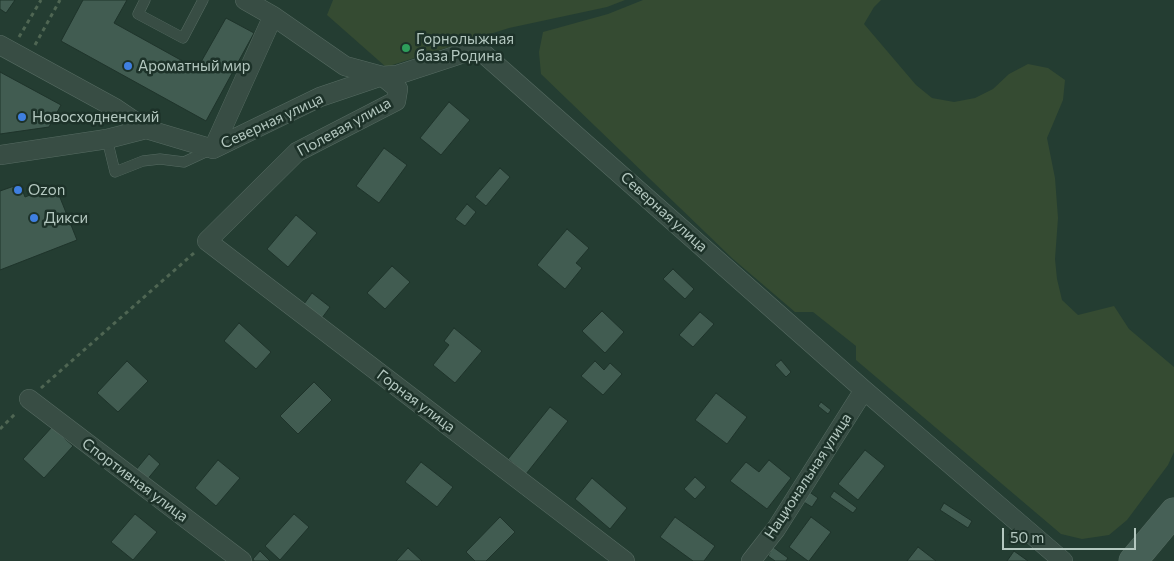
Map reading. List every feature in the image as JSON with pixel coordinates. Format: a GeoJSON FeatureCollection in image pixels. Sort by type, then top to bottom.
{"type":"FeatureCollection","features":[{"type":"Feature","properties":{"kind":"main road"},"geometry":{"type":"LineString","coordinates":[[1133,561],[1174,512]]}},
{"type":"Feature","properties":{"kind":"street"},"geometry":{"type":"LineString","coordinates":[[245,0],[273,16],[344,66],[382,76]]}},
{"type":"Feature","properties":{"kind":"street"},"geometry":{"type":"LineString","coordinates":[[13,51],[115,108],[146,129],[213,149],[273,16]]}},
{"type":"Feature","properties":{"kind":"street","name":"Северная улица"},"geometry":{"type":"LineString","coordinates":[[213,149],[320,97],[382,76],[398,75],[468,52],[476,51],[484,54],[864,390],[1061,561]]}},
{"type":"Feature","properties":{"kind":"street","name":"Полевая улица"},"geometry":{"type":"LineString","coordinates":[[207,241],[297,152],[396,101],[398,89],[382,76]]}},
{"type":"Feature","properties":{"kind":"street"},"geometry":{"type":"LineString","coordinates":[[0,154],[107,139],[146,129]]}},
{"type":"Feature","properties":{"kind":"street","name":"Горная улица"},"geometry":{"type":"LineString","coordinates":[[207,241],[625,561]]}},
{"type":"Feature","properties":{"kind":"street","name":"Национальная улица"},"geometry":{"type":"LineString","coordinates":[[751,561],[781,521],[864,390]]}},
{"type":"Feature","properties":{"kind":"street","name":"Спортивная улица"},"geometry":{"type":"LineString","coordinates":[[29,399],[242,561]]}},
{"type":"Feature","properties":{"kind":"lane"},"geometry":{"type":"LineString","coordinates":[[145,0],[138,14],[183,38],[203,0]]}},
{"type":"Feature","properties":{"kind":"lane"},"geometry":{"type":"LineString","coordinates":[[107,139],[114,172],[143,161],[160,159],[184,162],[213,149]]}},
{"type":"Feature","properties":{"kind":"path"},"geometry":{"type":"LineString","coordinates":[[13,51],[41,0]]}},
{"type":"Feature","properties":{"kind":"path"},"geometry":{"type":"LineString","coordinates":[[13,51],[60,0]]}},
{"type":"Feature","properties":{"kind":"path"},"geometry":{"type":"LineString","coordinates":[[0,429],[29,399],[207,241]]}},
{"type":"Feature","properties":{"kind":"green space","name":"Горнолыжная база Родина"},"geometry":{"type":"Polygon","coordinates":[[[333,0],[625,0],[607,7],[509,28],[386,67],[327,15],[333,0]]]}},
{"type":"Feature","properties":{"kind":"green space"},"geometry":{"type":"Polygon","coordinates":[[[643,0],[881,0],[874,7],[864,24],[916,85],[932,98],[954,102],[975,98],[993,89],[1009,74],[1028,64],[1048,68],[1065,80],[1063,100],[1047,138],[1055,178],[1058,218],[1055,259],[1062,300],[1078,315],[1114,306],[1129,329],[1174,367],[1174,452],[1168,465],[1127,520],[1109,535],[1082,539],[1061,534],[856,360],[856,346],[813,312],[795,312],[733,259],[541,74],[539,52],[543,32],[608,14],[643,0]]]}},
{"type":"Feature","properties":{"kind":"building"},"geometry":{"type":"Polygon","coordinates":[[[0,0],[15,0],[6,13],[0,9],[0,0]]]}},
{"type":"Feature","properties":{"kind":"building"},"geometry":{"type":"Polygon","coordinates":[[[83,0],[127,0],[114,23],[197,69],[226,18],[254,33],[206,121],[61,41],[83,0]]]}},
{"type":"Feature","properties":{"kind":"building"},"geometry":{"type":"Polygon","coordinates":[[[0,72],[61,105],[49,127],[0,134],[0,72]]]}},
{"type":"Feature","properties":{"kind":"building"},"geometry":{"type":"Polygon","coordinates":[[[449,102],[470,120],[441,155],[420,138],[449,102]]]}},
{"type":"Feature","properties":{"kind":"building"},"geometry":{"type":"Polygon","coordinates":[[[384,148],[407,165],[379,203],[356,186],[384,148]]]}},
{"type":"Feature","properties":{"kind":"building"},"geometry":{"type":"Polygon","coordinates":[[[500,168],[510,177],[486,206],[475,197],[500,168]]]}},
{"type":"Feature","properties":{"kind":"building","name":"Дикси"},"geometry":{"type":"Polygon","coordinates":[[[20,184],[25,197],[55,185],[77,240],[0,270],[0,191],[20,184]]]}},
{"type":"Feature","properties":{"kind":"building"},"geometry":{"type":"Polygon","coordinates":[[[467,204],[476,212],[465,226],[455,219],[467,204]]]}},
{"type":"Feature","properties":{"kind":"building"},"geometry":{"type":"Polygon","coordinates":[[[296,215],[317,233],[288,267],[267,249],[296,215]]]}},
{"type":"Feature","properties":{"kind":"building"},"geometry":{"type":"Polygon","coordinates":[[[567,229],[589,248],[576,263],[582,268],[565,289],[537,265],[567,229]]]}},
{"type":"Feature","properties":{"kind":"building"},"geometry":{"type":"Polygon","coordinates":[[[392,266],[410,282],[385,309],[367,293],[392,266]]]}},
{"type":"Feature","properties":{"kind":"building"},"geometry":{"type":"Polygon","coordinates":[[[673,269],[694,289],[685,299],[663,279],[673,269]]]}},
{"type":"Feature","properties":{"kind":"building"},"geometry":{"type":"Polygon","coordinates":[[[312,293],[330,307],[322,318],[304,304],[312,293]]]}},
{"type":"Feature","properties":{"kind":"building"},"geometry":{"type":"Polygon","coordinates":[[[602,311],[624,332],[605,353],[582,331],[602,311]]]}},
{"type":"Feature","properties":{"kind":"building"},"geometry":{"type":"Polygon","coordinates":[[[700,312],[714,324],[693,347],[679,335],[700,312]]]}},
{"type":"Feature","properties":{"kind":"building"},"geometry":{"type":"Polygon","coordinates":[[[239,323],[271,352],[256,369],[224,341],[239,323]]]}},
{"type":"Feature","properties":{"kind":"building"},"geometry":{"type":"Polygon","coordinates":[[[454,328],[482,351],[455,383],[433,365],[449,345],[444,341],[454,328]]]}},
{"type":"Feature","properties":{"kind":"building"},"geometry":{"type":"Polygon","coordinates":[[[781,360],[791,372],[786,377],[775,365],[781,360]]]}},
{"type":"Feature","properties":{"kind":"building"},"geometry":{"type":"Polygon","coordinates":[[[127,361],[148,381],[118,412],[97,393],[127,361]]]}},
{"type":"Feature","properties":{"kind":"building"},"geometry":{"type":"Polygon","coordinates":[[[595,361],[604,370],[610,363],[622,374],[603,395],[581,376],[595,361]]]}},
{"type":"Feature","properties":{"kind":"building"},"geometry":{"type":"Polygon","coordinates":[[[314,382],[332,400],[298,434],[280,416],[314,382]]]}},
{"type":"Feature","properties":{"kind":"building"},"geometry":{"type":"Polygon","coordinates":[[[716,393],[747,417],[727,444],[695,420],[716,393]]]}},
{"type":"Feature","properties":{"kind":"building"},"geometry":{"type":"Polygon","coordinates":[[[821,402],[831,410],[828,414],[818,406],[821,402]]]}},
{"type":"Feature","properties":{"kind":"building"},"geometry":{"type":"Polygon","coordinates":[[[550,407],[568,421],[526,474],[508,459],[550,407]]]}},
{"type":"Feature","properties":{"kind":"building"},"geometry":{"type":"Polygon","coordinates":[[[52,427],[73,446],[44,478],[23,459],[52,427]]]}},
{"type":"Feature","properties":{"kind":"building"},"geometry":{"type":"Polygon","coordinates":[[[865,450],[885,466],[858,500],[838,484],[865,450]]]}},
{"type":"Feature","properties":{"kind":"building"},"geometry":{"type":"Polygon","coordinates":[[[149,454],[160,464],[146,481],[135,471],[149,454]]]}},
{"type":"Feature","properties":{"kind":"building"},"geometry":{"type":"Polygon","coordinates":[[[218,460],[240,478],[216,506],[195,488],[218,460]]]}},
{"type":"Feature","properties":{"kind":"building"},"geometry":{"type":"Polygon","coordinates":[[[769,460],[791,478],[767,509],[730,481],[746,462],[759,472],[769,460]]]}},
{"type":"Feature","properties":{"kind":"building"},"geometry":{"type":"Polygon","coordinates":[[[421,462],[453,487],[437,507],[405,482],[421,462]]]}},
{"type":"Feature","properties":{"kind":"building"},"geometry":{"type":"Polygon","coordinates":[[[695,477],[706,487],[695,499],[684,489],[695,477]]]}},
{"type":"Feature","properties":{"kind":"building"},"geometry":{"type":"Polygon","coordinates":[[[592,478],[627,508],[610,529],[575,499],[592,478]]]}},
{"type":"Feature","properties":{"kind":"building"},"geometry":{"type":"Polygon","coordinates":[[[808,491],[818,498],[812,507],[802,501],[808,491]]]}},
{"type":"Feature","properties":{"kind":"building"},"geometry":{"type":"Polygon","coordinates":[[[834,491],[857,508],[853,513],[830,497],[834,491]]]}},
{"type":"Feature","properties":{"kind":"building"},"geometry":{"type":"Polygon","coordinates":[[[944,503],[972,521],[968,528],[940,510],[944,503]]]}},
{"type":"Feature","properties":{"kind":"building"},"geometry":{"type":"Polygon","coordinates":[[[135,514],[157,532],[133,560],[111,542],[135,514]]]}},
{"type":"Feature","properties":{"kind":"building"},"geometry":{"type":"Polygon","coordinates":[[[294,514],[309,527],[280,560],[265,546],[294,514]]]}},
{"type":"Feature","properties":{"kind":"building"},"geometry":{"type":"Polygon","coordinates":[[[500,517],[515,532],[486,561],[475,561],[466,552],[500,517]]]}},
{"type":"Feature","properties":{"kind":"building"},"geometry":{"type":"Polygon","coordinates":[[[675,517],[715,546],[704,561],[693,561],[660,537],[675,517]]]}},
{"type":"Feature","properties":{"kind":"building"},"geometry":{"type":"Polygon","coordinates":[[[811,517],[831,532],[808,561],[789,547],[811,517]]]}},
{"type":"Feature","properties":{"kind":"building"},"geometry":{"type":"Polygon","coordinates":[[[773,547],[788,558],[786,561],[775,561],[768,556],[773,547]]]}},
{"type":"Feature","properties":{"kind":"building"},"geometry":{"type":"Polygon","coordinates":[[[918,547],[936,561],[907,561],[918,547]]]}},
{"type":"Feature","properties":{"kind":"building"},"geometry":{"type":"Polygon","coordinates":[[[408,548],[422,561],[396,561],[408,548]]]}},
{"type":"Feature","properties":{"kind":"building"},"geometry":{"type":"Polygon","coordinates":[[[260,551],[270,561],[254,561],[253,559],[260,551]]]}},
{"type":"Feature","properties":{"kind":"building"},"geometry":{"type":"Polygon","coordinates":[[[1014,551],[1028,561],[1007,561],[1014,551]]]}},
{"type":"Feature","properties":{"kind":"place","name":"Горнолыжная база Родина"},"geometry":{"type":"Point","coordinates":[406,48]}},
{"type":"Feature","properties":{"kind":"place","name":"Ароматный мир"},"geometry":{"type":"Point","coordinates":[128,66]}},
{"type":"Feature","properties":{"kind":"place","name":"Новосходненский"},"geometry":{"type":"Point","coordinates":[22,117]}},
{"type":"Feature","properties":{"kind":"place","name":"Ozon"},"geometry":{"type":"Point","coordinates":[18,190]}},
{"type":"Feature","properties":{"kind":"place","name":"Дикси"},"geometry":{"type":"Point","coordinates":[34,218]}}]}
